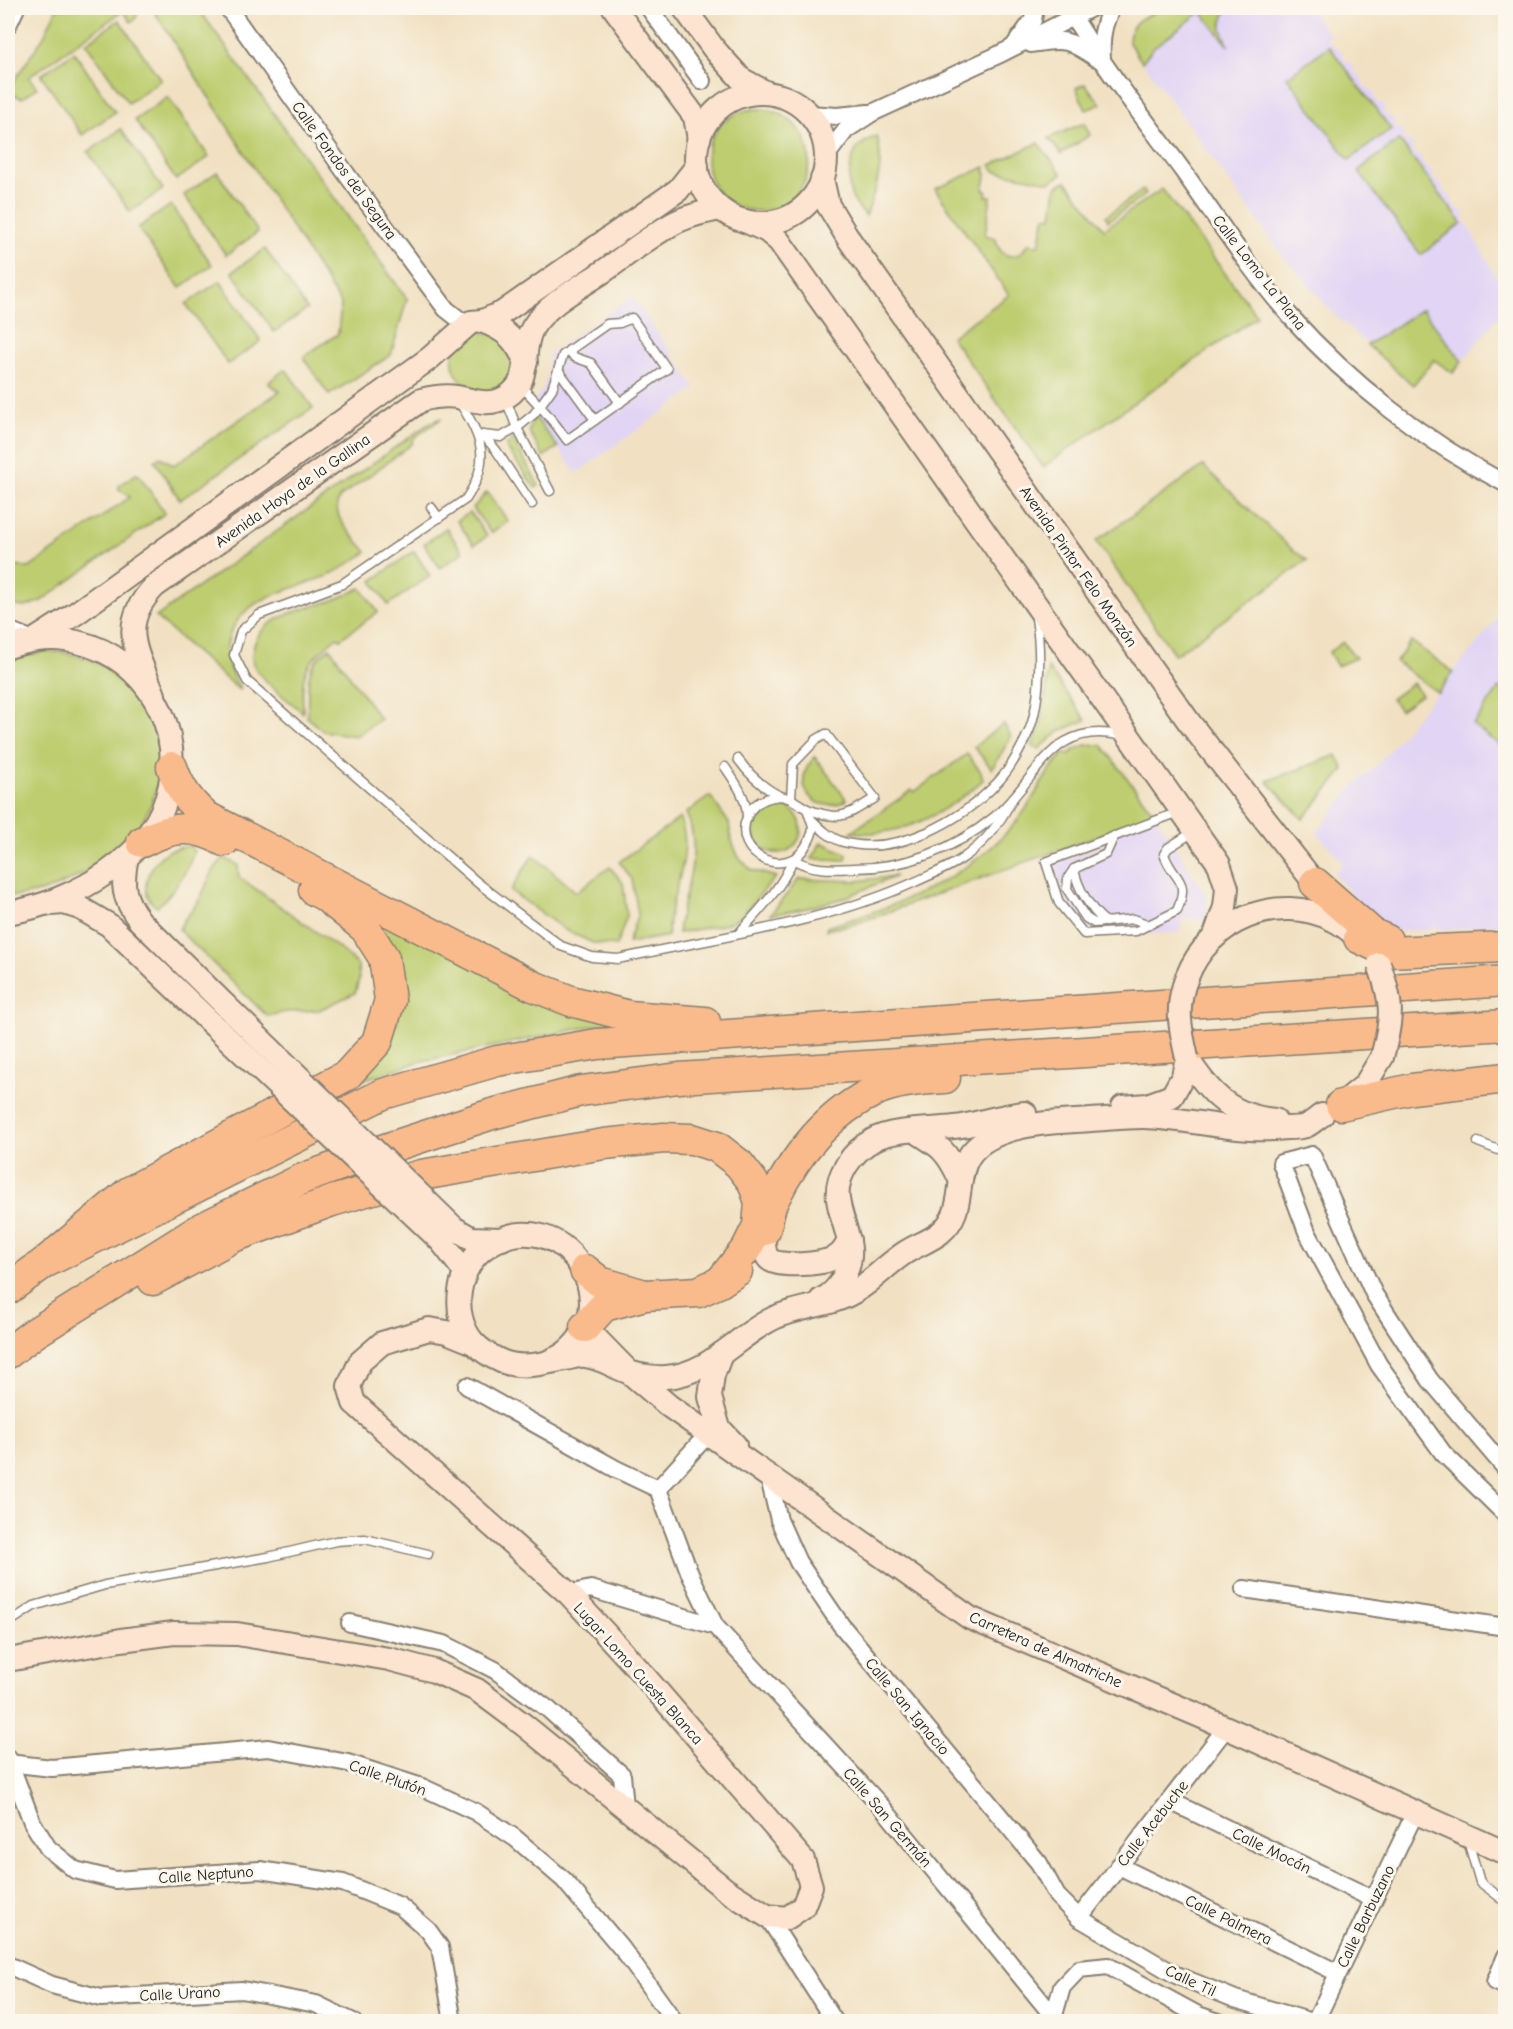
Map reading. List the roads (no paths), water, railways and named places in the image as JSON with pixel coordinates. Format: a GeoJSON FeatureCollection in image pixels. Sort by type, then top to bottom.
{"type":"FeatureCollection","features":[{"type":"Feature","properties":{"kind":"highway"},"geometry":{"type":"LineString","coordinates":[[172,766],[176,780],[191,804],[205,816],[533,986],[571,1001],[629,1016],[719,1023],[829,1018],[951,1018]]}},
{"type":"Feature","properties":{"kind":"highway"},"geometry":{"type":"LineString","coordinates":[[8,1289],[44,1263],[129,1192],[346,1075],[377,1042],[390,1000],[384,958],[365,928],[325,896],[204,832],[185,828],[166,830],[135,850]]}},
{"type":"Feature","properties":{"kind":"highway"},"geometry":{"type":"LineString","coordinates":[[1315,883],[1373,934],[1414,952]]}},
{"type":"Feature","properties":{"kind":"highway"},"geometry":{"type":"LineString","coordinates":[[1359,938],[1389,952],[1506,947]]}},
{"type":"Feature","properties":{"kind":"highway"},"geometry":{"type":"LineString","coordinates":[[44,1263],[383,1094],[496,1061],[597,1044],[1506,981]]}},
{"type":"Feature","properties":{"kind":"highway"},"geometry":{"type":"LineString","coordinates":[[8,1353],[52,1322],[202,1228],[302,1179],[492,1114],[581,1091],[679,1078],[1506,1024]]}},
{"type":"Feature","properties":{"kind":"highway"},"geometry":{"type":"LineString","coordinates":[[585,1327],[604,1306],[645,1295],[698,1292],[740,1269],[753,1256],[764,1237],[773,1200],[805,1147],[834,1116],[878,1090],[925,1079],[1134,1063],[1225,1041]]}},
{"type":"Feature","properties":{"kind":"highway"},"geometry":{"type":"LineString","coordinates":[[1331,1110],[1412,1089],[1506,1078]]}},
{"type":"Feature","properties":{"kind":"highway"},"geometry":{"type":"LineString","coordinates":[[8,1375],[47,1345],[144,1284],[233,1237],[333,1201],[421,1175],[604,1144],[664,1138],[692,1139],[717,1147],[739,1164],[753,1182],[760,1202],[759,1226],[747,1248],[720,1282]]}},
{"type":"Feature","properties":{"kind":"highway"},"geometry":{"type":"LineString","coordinates":[[585,1270],[600,1282],[645,1295]]}},
{"type":"Feature","properties":{"kind":"street"},"geometry":{"type":"LineString","coordinates":[[8,25],[16,8]]}},
{"type":"Feature","properties":{"kind":"street","name":"Calle Fondos del Segura"},"geometry":{"type":"LineString","coordinates":[[228,8],[446,309],[460,320],[477,322]]}},
{"type":"Feature","properties":{"kind":"street"},"geometry":{"type":"LineString","coordinates":[[614,8],[695,117],[699,139]]}},
{"type":"Feature","properties":{"kind":"street"},"geometry":{"type":"LineString","coordinates":[[650,8],[702,81]]}},
{"type":"Feature","properties":{"kind":"street"},"geometry":{"type":"LineString","coordinates":[[684,8],[714,49],[741,79],[767,93],[790,99],[809,114],[821,133],[826,156],[822,179],[813,196],[800,210],[783,219],[764,223],[745,221]]}},
{"type":"Feature","properties":{"kind":"street"},"geometry":{"type":"LineString","coordinates":[[1013,48],[1033,20],[1035,8]]}},
{"type":"Feature","properties":{"kind":"street"},"geometry":{"type":"LineString","coordinates":[[826,156],[846,130],[872,113],[1013,48],[1071,12],[1090,8]]}},
{"type":"Feature","properties":{"kind":"street"},"geometry":{"type":"LineString","coordinates":[[1102,62],[1101,38],[1107,15],[1112,8]]}},
{"type":"Feature","properties":{"kind":"street","name":"Calle Lomo La Plana"},"geometry":{"type":"LineString","coordinates":[[1071,12],[1102,62],[1291,317],[1340,367],[1405,421],[1506,484]]}},
{"type":"Feature","properties":{"kind":"street"},"geometry":{"type":"LineString","coordinates":[[1013,48],[1055,40],[1072,42],[1102,62]]}},
{"type":"Feature","properties":{"kind":"street"},"geometry":{"type":"LineString","coordinates":[[767,93],[745,95],[725,104],[709,119],[699,139],[696,156],[702,188],[720,209],[767,231],[779,241],[1220,864],[1227,888],[1225,907],[1215,935]]}},
{"type":"Feature","properties":{"kind":"street"},"geometry":{"type":"LineString","coordinates":[[809,114],[837,116],[872,113]]}},
{"type":"Feature","properties":{"kind":"street","name":"Avenida Hoya de la Gallina"},"geometry":{"type":"LineString","coordinates":[[34,639],[75,614],[403,378],[477,322],[502,313],[678,189],[697,166]]}},
{"type":"Feature","properties":{"kind":"street","name":"Avenida Pintor Felo Monzón"},"geometry":{"type":"LineString","coordinates":[[822,179],[828,205],[848,238],[1189,722],[1359,938]]}},
{"type":"Feature","properties":{"kind":"street"},"geometry":{"type":"LineString","coordinates":[[512,391],[526,362],[531,330],[547,311],[660,231],[688,217],[720,209]]}},
{"type":"Feature","properties":{"kind":"street"},"geometry":{"type":"LineString","coordinates":[[477,322],[506,332],[518,346],[526,362]]}},
{"type":"Feature","properties":{"kind":"street","name":"Avenida Hoya de la Gallina"},"geometry":{"type":"LineString","coordinates":[[135,850],[161,812],[170,787],[172,766],[172,748],[167,726],[133,642],[133,629],[139,607],[155,586],[421,400],[434,396],[457,397],[484,403],[512,391]]}},
{"type":"Feature","properties":{"kind":"street"},"geometry":{"type":"LineString","coordinates":[[8,630],[34,639],[67,640],[86,644],[104,652],[129,668],[154,695]]}},
{"type":"Feature","properties":{"kind":"street"},"geometry":{"type":"LineString","coordinates":[[8,647],[34,639]]}},
{"type":"Feature","properties":{"kind":"street"},"geometry":{"type":"LineString","coordinates":[[8,913],[46,904],[78,891],[135,850]]}},
{"type":"Feature","properties":{"kind":"street"},"geometry":{"type":"LineString","coordinates":[[135,850],[123,877],[125,897],[130,909],[217,1012]]}},
{"type":"Feature","properties":{"kind":"street"},"geometry":{"type":"LineString","coordinates":[[46,904],[64,903],[80,908],[110,925],[217,1012],[448,1235],[463,1278],[459,1301],[461,1315],[466,1331],[474,1343]]}},
{"type":"Feature","properties":{"kind":"street"},"geometry":{"type":"LineString","coordinates":[[429,1329],[447,1332],[474,1343],[504,1362],[534,1365],[584,1356],[606,1362],[628,1372],[665,1377],[703,1367],[747,1332],[776,1317],[809,1306],[838,1300],[864,1287],[904,1253],[942,1231],[954,1214],[965,1161],[980,1143],[1006,1131],[1042,1123],[1144,1117],[1264,1131],[1306,1126],[1331,1110],[1365,1084],[1382,1057],[1391,1026],[1389,994],[1379,964],[1359,938],[1334,920],[1324,916],[1304,910],[1272,909],[1242,918],[1215,935],[1193,961],[1181,992],[1179,1026],[1188,1067],[1205,1086],[1229,1106],[1259,1119],[1291,1121],[1331,1110]]}},
{"type":"Feature","properties":{"kind":"street"},"geometry":{"type":"LineString","coordinates":[[809,1306],[838,1287],[847,1272],[851,1257],[849,1240],[838,1197],[842,1173],[856,1152],[874,1138],[894,1132],[966,1125],[1016,1114],[1147,1105],[1172,1096],[1188,1067]]}},
{"type":"Feature","properties":{"kind":"street"},"geometry":{"type":"LineString","coordinates":[[915,1131],[950,1156],[960,1179]]}},
{"type":"Feature","properties":{"kind":"street"},"geometry":{"type":"LineString","coordinates":[[1506,1469],[1430,1380],[1374,1294],[1312,1155],[1281,1163],[1307,1232],[1379,1365],[1443,1453],[1506,1515]]}},
{"type":"Feature","properties":{"kind":"street"},"geometry":{"type":"LineString","coordinates":[[429,1329],[445,1311],[473,1259],[487,1246],[517,1234],[551,1239],[562,1244],[585,1270],[591,1293],[591,1305],[585,1327],[577,1340],[565,1353],[548,1362]]}},
{"type":"Feature","properties":{"kind":"street"},"geometry":{"type":"LineString","coordinates":[[448,1235],[502,1239]]}},
{"type":"Feature","properties":{"kind":"street"},"geometry":{"type":"LineString","coordinates":[[764,1237],[769,1259],[780,1265],[833,1259],[844,1250],[849,1240]]}},
{"type":"Feature","properties":{"kind":"street"},"geometry":{"type":"LineString","coordinates":[[585,1327],[628,1372]]}},
{"type":"Feature","properties":{"kind":"street","name":"Lugar Lomo Cuesta Blanca"},"geometry":{"type":"LineString","coordinates":[[429,1329],[382,1343],[360,1362],[349,1386],[354,1403],[569,1594],[639,1670],[803,1860],[811,1886],[803,1907],[787,1918],[767,1916]]}},
{"type":"Feature","properties":{"kind":"street"},"geometry":{"type":"LineString","coordinates":[[721,1354],[713,1376],[710,1397],[719,1428],[760,1468]]}},
{"type":"Feature","properties":{"kind":"street","name":"Carretera de Almatriche"},"geometry":{"type":"LineString","coordinates":[[628,1372],[669,1406],[970,1618],[1506,1852]]}},
{"type":"Feature","properties":{"kind":"street"},"geometry":{"type":"LineString","coordinates":[[467,1386],[616,1469],[658,1489],[708,1434]]}},
{"type":"Feature","properties":{"kind":"street","name":"Calle San Ignacio"},"geometry":{"type":"LineString","coordinates":[[760,1468],[779,1520],[798,1562],[841,1625],[1039,1863],[1057,1896],[1079,1918]]}},
{"type":"Feature","properties":{"kind":"street","name":"Calle San Germán"},"geometry":{"type":"LineString","coordinates":[[658,1489],[686,1564],[715,1626],[883,1808],[1056,2018]]}},
{"type":"Feature","properties":{"kind":"street"},"geometry":{"type":"LineString","coordinates":[[569,1594],[591,1589],[715,1626]]}},
{"type":"Feature","properties":{"kind":"street"},"geometry":{"type":"LineString","coordinates":[[1244,1589],[1506,1627]]}},
{"type":"Feature","properties":{"kind":"street"},"geometry":{"type":"LineString","coordinates":[[350,1623],[444,1644],[495,1670],[548,1709],[622,1775],[625,1807]]}},
{"type":"Feature","properties":{"kind":"street"},"geometry":{"type":"LineString","coordinates":[[8,1660],[174,1633],[237,1634],[389,1659],[434,1671],[477,1690],[524,1725],[726,1890],[767,1916],[835,2022]]}},
{"type":"Feature","properties":{"kind":"street"},"geometry":{"type":"LineString","coordinates":[[8,1678],[26,1667],[65,1651]]}},
{"type":"Feature","properties":{"kind":"street","name":"Calle Acebuche"},"geometry":{"type":"LineString","coordinates":[[1079,1918],[1226,1728]]}},
{"type":"Feature","properties":{"kind":"street","name":"Calle Plutón"},"geometry":{"type":"LineString","coordinates":[[8,1763],[52,1768],[268,1749],[348,1763],[422,1787],[476,1812],[515,1838],[564,1880],[623,1950],[675,2022]]}},
{"type":"Feature","properties":{"kind":"street"},"geometry":{"type":"LineString","coordinates":[[8,1758],[8,1763]]}},
{"type":"Feature","properties":{"kind":"street","name":"Calle Neptuno"},"geometry":{"type":"LineString","coordinates":[[8,1763],[37,1831],[48,1848],[75,1870],[116,1881],[260,1870],[343,1883],[400,1906],[428,1930],[440,1947],[451,2018]]}},
{"type":"Feature","properties":{"kind":"street","name":"Calle Mocán"},"geometry":{"type":"LineString","coordinates":[[1170,1801],[1374,1899]]}},
{"type":"Feature","properties":{"kind":"street","name":"Calle Barbuzano"},"geometry":{"type":"LineString","coordinates":[[1313,2022],[1416,1811]]}},
{"type":"Feature","properties":{"kind":"street","name":"Calle Palmera"},"geometry":{"type":"LineString","coordinates":[[1119,1866],[1338,1973]]}},
{"type":"Feature","properties":{"kind":"street","name":"Calle Til"},"geometry":{"type":"LineString","coordinates":[[1079,1918],[1176,1975],[1234,1999],[1313,2022]]}},
{"type":"Feature","properties":{"kind":"street"},"geometry":{"type":"LineString","coordinates":[[1506,1956],[1496,1982],[1506,1986]]}},
{"type":"Feature","properties":{"kind":"street","name":"Calle Urano"},"geometry":{"type":"LineString","coordinates":[[8,1965],[52,1985],[101,1998],[242,1990],[316,2004],[353,2022]]}},
{"type":"Feature","properties":{"kind":"street"},"geometry":{"type":"LineString","coordinates":[[1056,2018],[1062,1987],[1079,1969],[1108,1966],[1198,2015],[1219,2022]]}},
{"type":"Feature","properties":{"kind":"lane"},"geometry":{"type":"LineString","coordinates":[[483,435],[501,436],[534,414],[540,405],[552,389],[563,355],[607,324],[620,323],[632,318],[667,369],[567,440],[540,405],[512,391]]}},
{"type":"Feature","properties":{"kind":"lane"},"geometry":{"type":"LineString","coordinates":[[569,351],[574,357],[591,363],[620,403]]}},
{"type":"Feature","properties":{"kind":"lane"},"geometry":{"type":"LineString","coordinates":[[559,371],[595,420]]}},
{"type":"Feature","properties":{"kind":"lane"},"geometry":{"type":"LineString","coordinates":[[512,391],[516,428],[550,491]]}},
{"type":"Feature","properties":{"kind":"lane"},"geometry":{"type":"LineString","coordinates":[[457,397],[473,423],[496,450],[532,504]]}},
{"type":"Feature","properties":{"kind":"lane"},"geometry":{"type":"LineString","coordinates":[[473,423],[482,455],[482,466],[477,482],[466,499],[342,584],[259,615],[241,631],[234,655],[247,681],[478,884],[561,946],[591,957],[618,959],[815,916],[859,903],[891,892],[960,860],[998,826],[1013,798]]}},
{"type":"Feature","properties":{"kind":"lane"},"geometry":{"type":"LineString","coordinates":[[431,507],[439,518]]}},
{"type":"Feature","properties":{"kind":"lane"},"geometry":{"type":"LineString","coordinates":[[810,818],[822,830],[842,842],[871,845],[900,841],[918,835],[964,812],[999,781],[1030,728],[1036,701],[1038,630],[1034,602]]}},
{"type":"Feature","properties":{"kind":"lane"},"geometry":{"type":"LineString","coordinates":[[793,860],[815,868],[869,868],[928,856],[994,817],[1013,798],[1047,755],[1072,738],[1105,731],[1129,737]]}},
{"type":"Feature","properties":{"kind":"lane"},"geometry":{"type":"LineString","coordinates":[[738,759],[748,774],[762,786],[807,809],[827,816],[847,815],[875,798],[826,734],[816,740],[793,764],[791,799]]}},
{"type":"Feature","properties":{"kind":"lane"},"geometry":{"type":"LineString","coordinates":[[725,767],[740,791],[747,808],[747,817]]}},
{"type":"Feature","properties":{"kind":"lane"},"geometry":{"type":"LineString","coordinates":[[781,796],[760,801],[752,808],[744,828],[751,849],[758,857],[768,862],[780,863],[793,860],[801,855],[809,841],[813,826],[807,809]]}},
{"type":"Feature","properties":{"kind":"lane"},"geometry":{"type":"LineString","coordinates":[[1182,810],[1046,862],[1059,903],[1084,934],[1136,931],[1177,911],[1183,897],[1182,884],[1164,854],[1167,848],[1196,831]]}},
{"type":"Feature","properties":{"kind":"lane"},"geometry":{"type":"LineString","coordinates":[[1114,836],[1106,854],[1074,868],[1078,883],[1097,913],[1106,922],[1134,919],[1149,925]]}},
{"type":"Feature","properties":{"kind":"lane"},"geometry":{"type":"LineString","coordinates":[[740,933],[779,888],[793,860]]}},
{"type":"Feature","properties":{"kind":"lane"},"geometry":{"type":"LineString","coordinates":[[1478,1142],[1506,1153]]}},
{"type":"Feature","properties":{"kind":"lane"},"geometry":{"type":"LineString","coordinates":[[8,1623],[34,1606],[105,1585],[268,1557],[336,1541],[365,1539],[428,1554]]}},
{"type":"Feature","properties":{"kind":"lane"},"geometry":{"type":"LineString","coordinates":[[1467,1835],[1480,1882],[1506,1902]]}}]}
